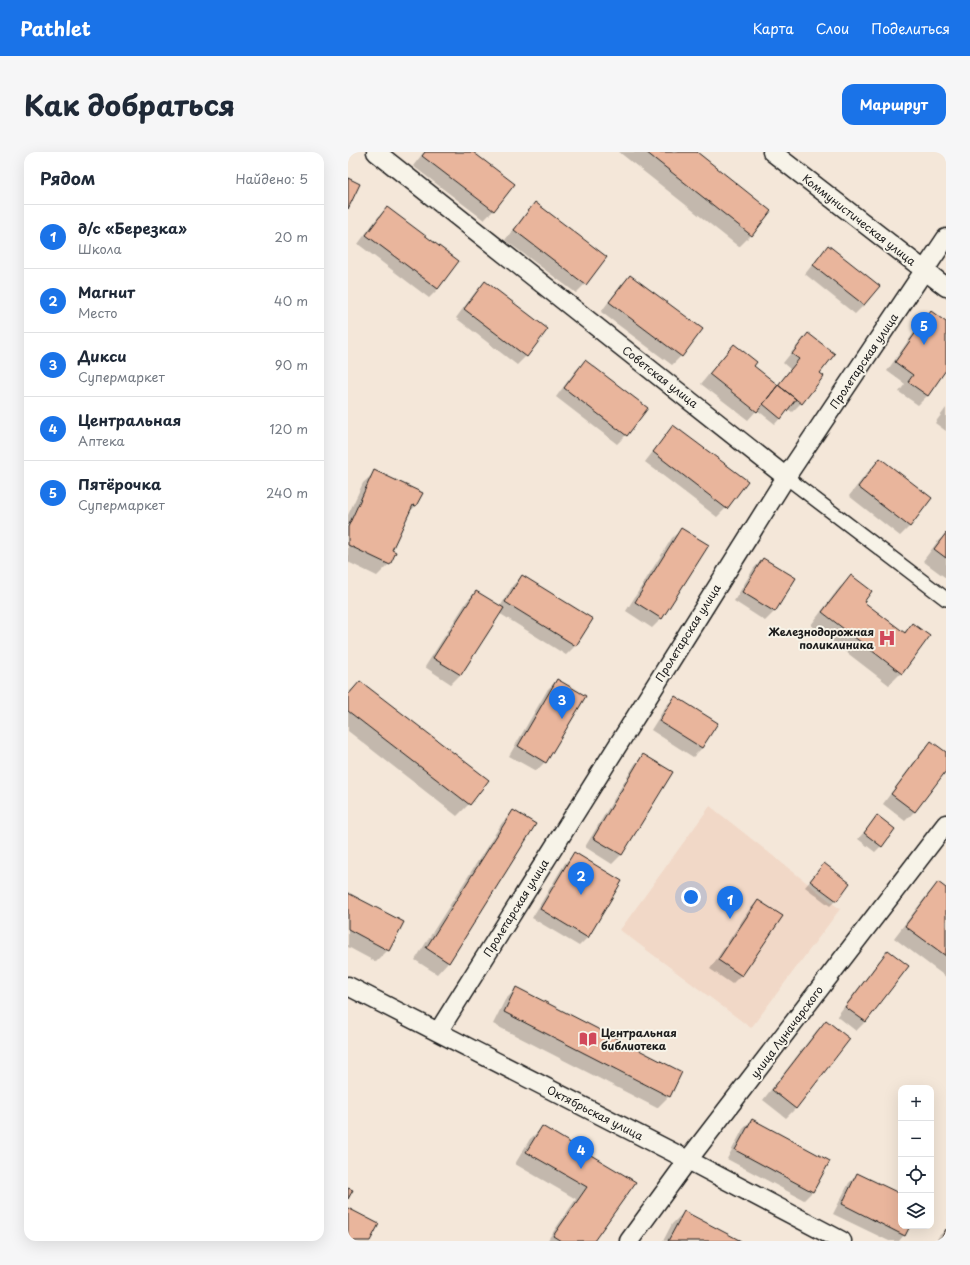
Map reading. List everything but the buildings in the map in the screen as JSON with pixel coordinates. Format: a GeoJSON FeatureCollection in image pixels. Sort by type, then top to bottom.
{"type":"FeatureCollection","features":[{"type":"Feature","properties":{"kind":"street","name":"Советская улица"},"geometry":{"type":"LineString","coordinates":[[376,152],[786,477],[946,599]]}},
{"type":"Feature","properties":{"kind":"street","name":"Коммунистическая улица"},"geometry":{"type":"LineString","coordinates":[[772,152],[946,287]]}},
{"type":"Feature","properties":{"kind":"street","name":"Пролетарская улица"},"geometry":{"type":"LineString","coordinates":[[438,1032],[786,477],[946,238]]}},
{"type":"Feature","properties":{"kind":"street","name":"улица Луначарского"},"geometry":{"type":"LineString","coordinates":[[629,1241],[688,1160],[946,824]]}},
{"type":"Feature","properties":{"kind":"street","name":"Октябрьская улица"},"geometry":{"type":"LineString","coordinates":[[348,986],[688,1160],[842,1241]]}},
{"type":"Feature","properties":{"kind":"shaded area"},"geometry":{"type":"Polygon","coordinates":[[[710,806],[840,909],[751,1028],[620,930],[710,806]]]}},
{"type":"Feature","properties":{"kind":"place","name":"Пятёрочка"},"geometry":{"type":"Point","coordinates":[924,345]}},
{"type":"Feature","properties":{"kind":"place","name":"Железнодорожная поликлиника"},"geometry":{"type":"Point","coordinates":[887,638]}},
{"type":"Feature","properties":{"kind":"place","name":"Дикси"},"geometry":{"type":"Point","coordinates":[562,719]}},
{"type":"Feature","properties":{"kind":"place","name":"Магнит"},"geometry":{"type":"Point","coordinates":[581,895]}},
{"type":"Feature","properties":{"kind":"place","name":"д/с «Березка»"},"geometry":{"type":"Point","coordinates":[730,919]}},
{"type":"Feature","properties":{"kind":"place","name":"Центральная библиотека"},"geometry":{"type":"Point","coordinates":[588,1039]}},
{"type":"Feature","properties":{"kind":"place","name":"Центральная"},"geometry":{"type":"Point","coordinates":[581,1169]}}]}
